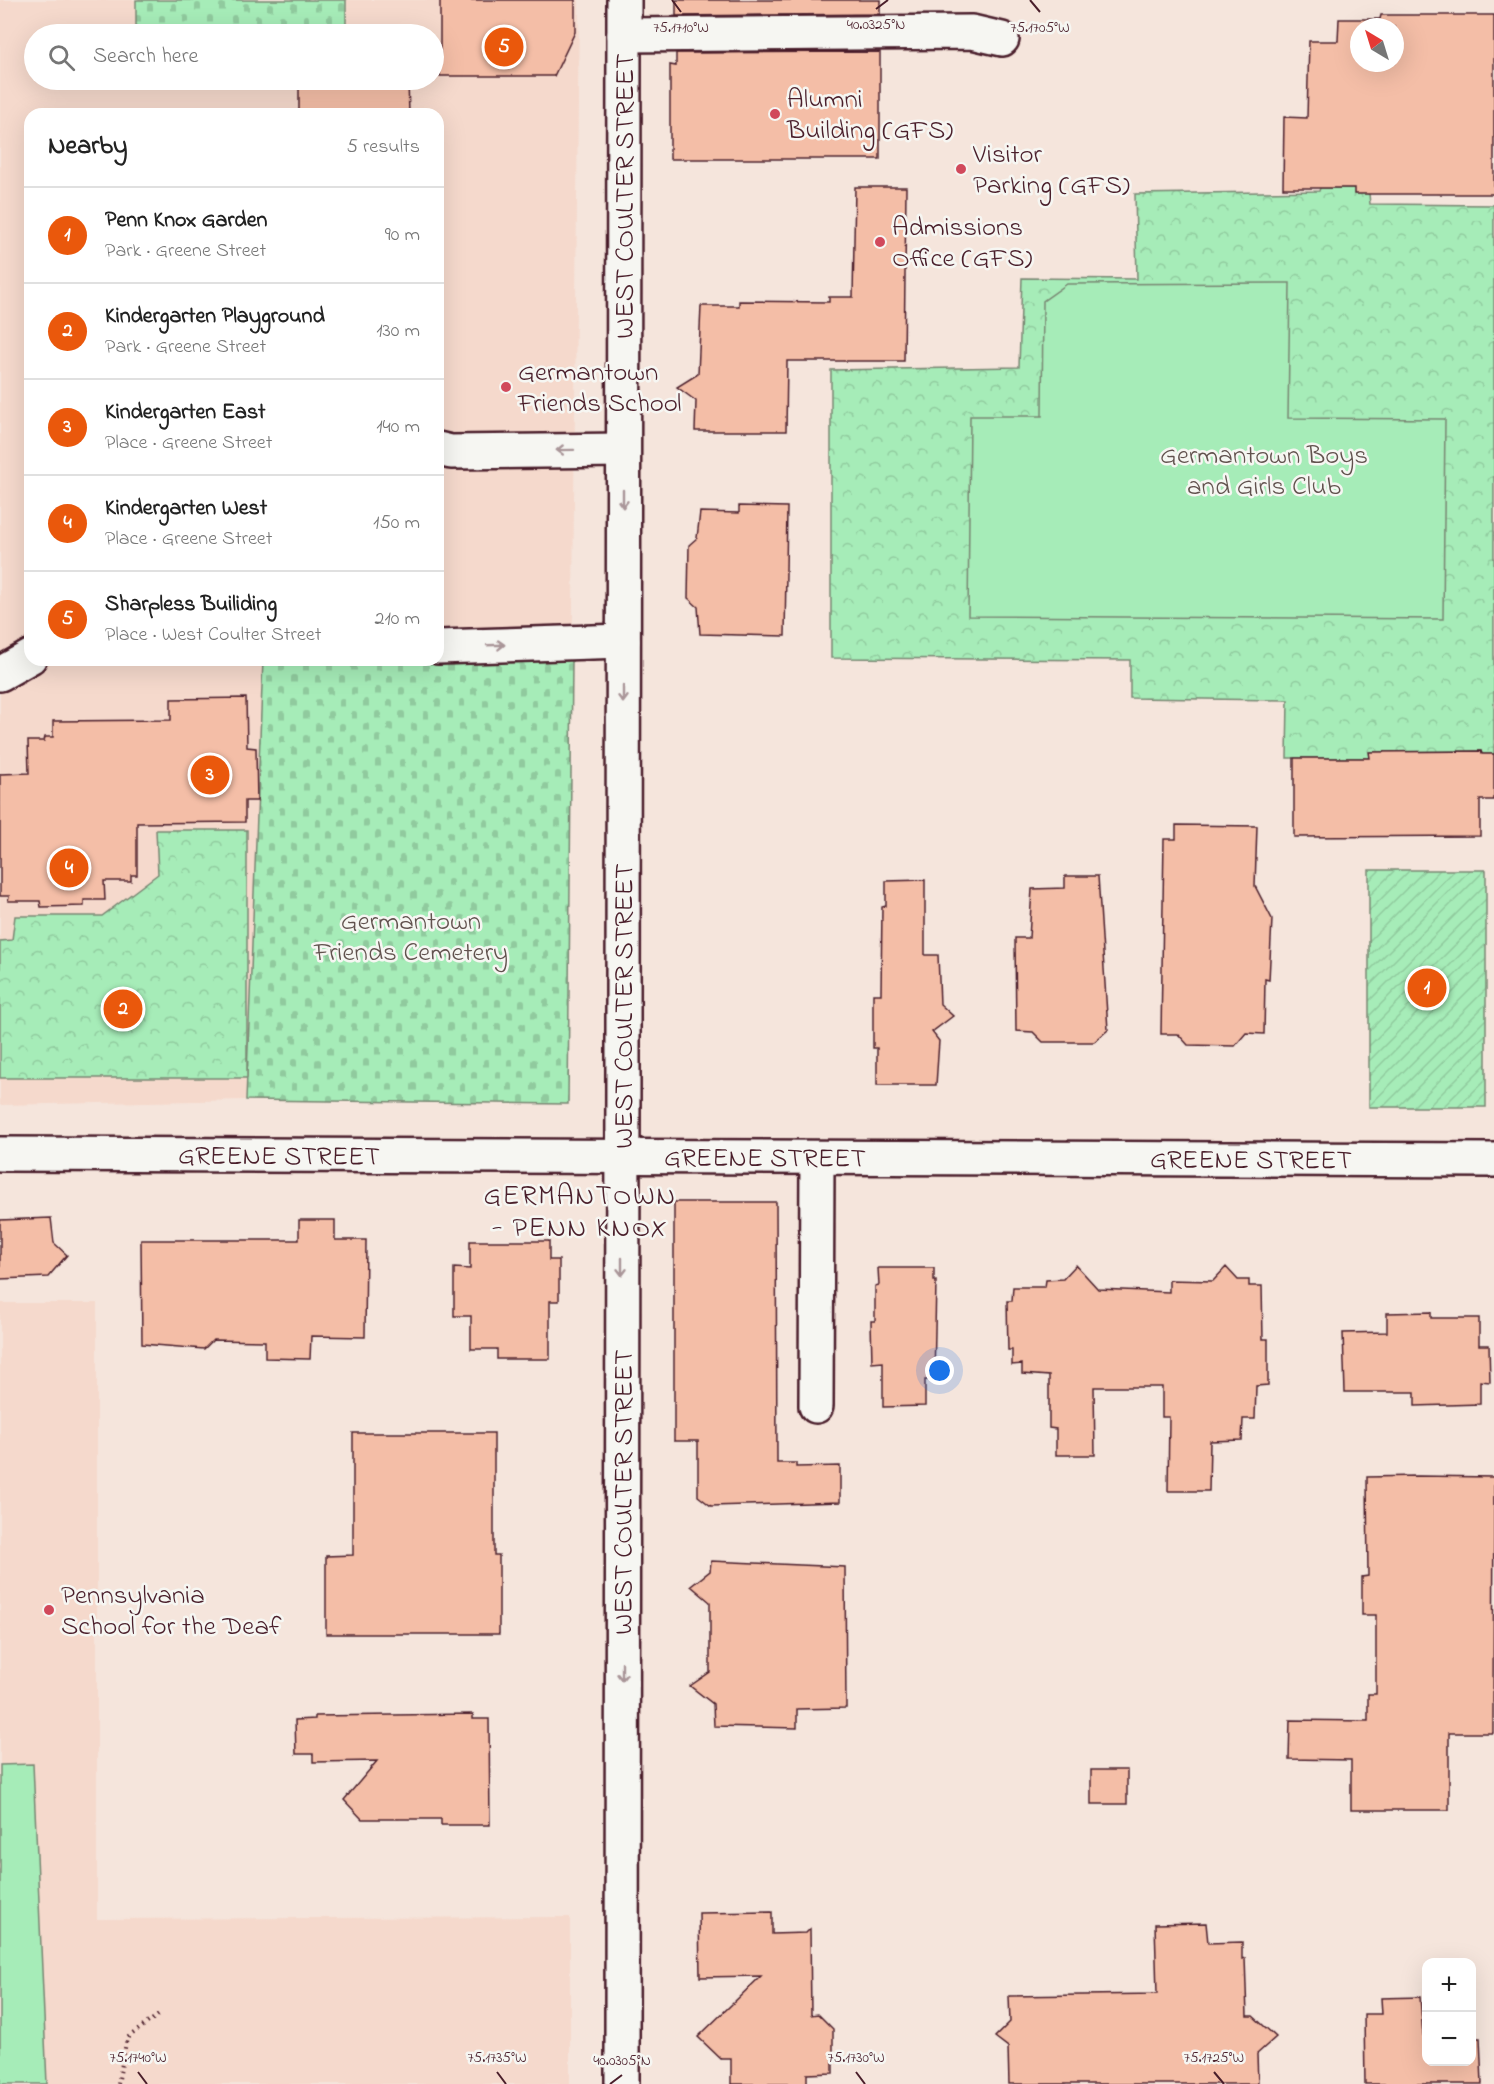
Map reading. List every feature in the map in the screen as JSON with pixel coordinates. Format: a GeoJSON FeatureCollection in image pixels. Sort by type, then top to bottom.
{"type":"FeatureCollection","features":[{"type":"Feature","properties":{"kind":"street","name":"WEST COULTER STREET"},"geometry":{"type":"LineString","coordinates":[[622,2084],[624,0]]}},
{"type":"Feature","properties":{"kind":"street"},"geometry":{"type":"LineString","coordinates":[[624,35],[972,32],[1002,39]]}},
{"type":"Feature","properties":{"kind":"street"},"geometry":{"type":"LineString","coordinates":[[444,450],[623,450]]}},
{"type":"Feature","properties":{"kind":"street"},"geometry":{"type":"LineString","coordinates":[[444,647],[623,641]]}},
{"type":"Feature","properties":{"kind":"street"},"geometry":{"type":"LineString","coordinates":[[0,674],[24,660]]}},
{"type":"Feature","properties":{"kind":"street","name":"GREENE STREET"},"geometry":{"type":"LineString","coordinates":[[0,1154],[1494,1160]]}},
{"type":"Feature","properties":{"kind":"street"},"geometry":{"type":"LineString","coordinates":[[816,1406],[817,1159]]}},
{"type":"Feature","properties":{"kind":"path"},"geometry":{"type":"LineString","coordinates":[[118,2084],[126,2038],[161,2013]]}},
{"type":"Feature","properties":{"kind":"shaded area","name":"Germantown Friends School"},"geometry":{"type":"Polygon","coordinates":[[[0,0],[579,0],[568,1104],[246,1100],[0,1105],[0,0]]]}},
{"type":"Feature","properties":{"kind":"shaded area","name":"Pennsylvania School for the Deaf"},"geometry":{"type":"Polygon","coordinates":[[[0,1303],[97,1303],[97,1919],[570,1917],[570,2084],[0,2084],[0,1303]]]}},
{"type":"Feature","properties":{"kind":"green space"},"geometry":{"type":"Polygon","coordinates":[[[136,0],[346,0],[346,24],[136,24],[136,0]]]}},
{"type":"Feature","properties":{"kind":"green space","name":"Germantown Boys and Girls Club"},"geometry":{"type":"Polygon","coordinates":[[[1320,188],[1354,188],[1369,194],[1370,204],[1494,205],[1494,754],[1482,754],[1481,751],[1370,752],[1370,758],[1287,758],[1288,700],[1130,698],[1130,660],[831,658],[831,370],[1019,367],[1022,278],[1137,279],[1135,194],[1319,191],[1320,188]]]}},
{"type":"Feature","properties":{"kind":"green space"},"geometry":{"type":"Polygon","coordinates":[[[1290,283],[1288,418],[1445,419],[1443,619],[968,616],[970,416],[1042,416],[1043,301],[1067,284],[1290,283]]]}},
{"type":"Feature","properties":{"kind":"green space","name":"Germantown Friends Cemetery"},"geometry":{"type":"Polygon","coordinates":[[[444,660],[572,660],[568,1104],[246,1100],[263,666],[444,666],[444,660]]]}},
{"type":"Feature","properties":{"kind":"green space"},"geometry":{"type":"Polygon","coordinates":[[[156,830],[247,830],[247,1078],[0,1078],[0,941],[12,940],[15,916],[102,916],[158,874],[156,830]]]}},
{"type":"Feature","properties":{"kind":"green space"},"geometry":{"type":"Polygon","coordinates":[[[1369,870],[1486,870],[1486,1107],[1369,1107],[1369,870]]]}},
{"type":"Feature","properties":{"kind":"green space"},"geometry":{"type":"Polygon","coordinates":[[[33,1764],[47,2084],[0,2084],[0,1765],[33,1764]]]}},
{"type":"Feature","properties":{"kind":"building"},"geometry":{"type":"Polygon","coordinates":[[[440,0],[575,0],[575,32],[554,76],[444,76],[444,24],[440,24],[440,0]]]}},
{"type":"Feature","properties":{"kind":"building"},"geometry":{"type":"Polygon","coordinates":[[[676,0],[880,0],[880,14],[676,16],[676,0]]]}},
{"type":"Feature","properties":{"kind":"building"},"geometry":{"type":"Polygon","coordinates":[[[1381,15],[1494,15],[1494,194],[1354,194],[1354,188],[1283,188],[1284,117],[1307,118],[1309,41],[1338,41],[1339,19],[1350,19],[1350,72],[1404,72],[1404,18],[1380,18],[1381,15]]]}},
{"type":"Feature","properties":{"kind":"building","name":"Alumni Building (GFS)"},"geometry":{"type":"Polygon","coordinates":[[[880,52],[880,159],[670,159],[670,65],[676,66],[676,53],[880,52]]]}},
{"type":"Feature","properties":{"kind":"building"},"geometry":{"type":"Polygon","coordinates":[[[299,90],[408,90],[409,108],[299,108],[299,90]]]}},
{"type":"Feature","properties":{"kind":"building"},"geometry":{"type":"Polygon","coordinates":[[[855,187],[906,187],[904,361],[787,361],[786,431],[695,431],[696,401],[677,387],[698,374],[701,306],[739,306],[739,301],[829,302],[829,297],[853,297],[855,187]]]}},
{"type":"Feature","properties":{"kind":"building"},"geometry":{"type":"Polygon","coordinates":[[[739,506],[787,507],[785,636],[700,634],[698,607],[688,598],[689,545],[697,538],[700,512],[739,513],[739,506]]]}},
{"type":"Feature","properties":{"kind":"building"},"geometry":{"type":"Polygon","coordinates":[[[246,698],[247,747],[256,748],[257,801],[245,801],[245,822],[137,823],[137,875],[131,875],[131,881],[104,881],[105,900],[84,900],[84,906],[41,907],[40,901],[8,901],[9,896],[0,896],[0,774],[29,773],[28,741],[44,741],[45,737],[53,737],[53,721],[171,720],[171,699],[246,698]]]}},
{"type":"Feature","properties":{"kind":"building"},"geometry":{"type":"Polygon","coordinates":[[[1481,751],[1482,754],[1494,754],[1494,800],[1480,800],[1480,836],[1294,837],[1294,758],[1370,758],[1369,752],[1481,751]]]}},
{"type":"Feature","properties":{"kind":"building"},"geometry":{"type":"Polygon","coordinates":[[[1176,825],[1257,826],[1255,886],[1272,919],[1269,980],[1265,979],[1264,1034],[1246,1033],[1235,1046],[1188,1045],[1178,1034],[1161,1034],[1164,839],[1176,839],[1176,825]]]}},
{"type":"Feature","properties":{"kind":"building"},"geometry":{"type":"Polygon","coordinates":[[[1065,876],[1098,876],[1108,1030],[1094,1042],[1043,1042],[1033,1032],[1016,1031],[1015,938],[1029,938],[1032,889],[1065,888],[1065,876]]]}},
{"type":"Feature","properties":{"kind":"building"},"geometry":{"type":"Polygon","coordinates":[[[925,880],[925,955],[938,955],[940,1004],[953,1016],[932,1032],[939,1041],[936,1085],[877,1085],[877,1048],[873,1048],[873,994],[881,994],[882,907],[886,906],[886,881],[925,880]]]}},
{"type":"Feature","properties":{"kind":"building"},"geometry":{"type":"Polygon","coordinates":[[[674,1202],[776,1202],[777,1463],[796,1463],[796,1467],[840,1466],[840,1502],[711,1506],[698,1496],[698,1441],[674,1441],[674,1202]]]}},
{"type":"Feature","properties":{"kind":"building"},"geometry":{"type":"Polygon","coordinates":[[[51,1218],[54,1243],[67,1255],[48,1277],[0,1279],[0,1220],[51,1218]]]}},
{"type":"Feature","properties":{"kind":"building"},"geometry":{"type":"Polygon","coordinates":[[[299,1220],[335,1220],[335,1240],[366,1240],[365,1337],[311,1336],[310,1359],[265,1358],[265,1341],[213,1340],[204,1349],[142,1344],[141,1240],[299,1240],[299,1220]]]}},
{"type":"Feature","properties":{"kind":"building"},"geometry":{"type":"Polygon","coordinates":[[[470,1241],[549,1241],[549,1260],[559,1260],[559,1301],[550,1301],[550,1359],[497,1359],[497,1349],[471,1349],[471,1316],[454,1316],[454,1268],[470,1269],[470,1241]]]}},
{"type":"Feature","properties":{"kind":"building"},"geometry":{"type":"Polygon","coordinates":[[[1076,1265],[1098,1289],[1169,1292],[1169,1280],[1213,1281],[1226,1267],[1238,1280],[1249,1280],[1249,1286],[1262,1286],[1263,1339],[1268,1339],[1268,1385],[1256,1386],[1255,1419],[1243,1419],[1242,1440],[1210,1441],[1209,1491],[1168,1491],[1169,1417],[1162,1417],[1162,1387],[1094,1387],[1095,1455],[1056,1455],[1056,1429],[1049,1428],[1049,1376],[1022,1374],[1022,1364],[1012,1365],[1012,1350],[1008,1350],[1007,1301],[1012,1301],[1013,1287],[1045,1287],[1046,1280],[1063,1279],[1076,1265]]]}},
{"type":"Feature","properties":{"kind":"building"},"geometry":{"type":"Polygon","coordinates":[[[878,1268],[934,1268],[934,1281],[936,1281],[934,1380],[925,1380],[925,1406],[883,1407],[883,1362],[872,1363],[871,1321],[875,1321],[875,1286],[879,1285],[878,1268]]]}},
{"type":"Feature","properties":{"kind":"building"},"geometry":{"type":"Polygon","coordinates":[[[1431,1312],[1431,1318],[1479,1318],[1479,1345],[1489,1345],[1490,1382],[1480,1381],[1480,1404],[1415,1406],[1415,1392],[1345,1392],[1343,1333],[1387,1332],[1387,1313],[1431,1312]]]}},
{"type":"Feature","properties":{"kind":"building"},"geometry":{"type":"Polygon","coordinates":[[[353,1433],[494,1433],[494,1555],[499,1555],[499,1634],[326,1634],[326,1556],[353,1555],[353,1433]]]}},
{"type":"Feature","properties":{"kind":"building"},"geometry":{"type":"Polygon","coordinates":[[[1367,1477],[1494,1477],[1493,1733],[1449,1733],[1449,1810],[1351,1810],[1351,1760],[1289,1759],[1290,1720],[1368,1721],[1368,1694],[1376,1694],[1376,1615],[1362,1615],[1362,1577],[1368,1576],[1367,1477]]]}},
{"type":"Feature","properties":{"kind":"building"},"geometry":{"type":"Polygon","coordinates":[[[711,1561],[845,1567],[846,1708],[797,1709],[797,1728],[714,1726],[713,1704],[690,1686],[710,1672],[710,1602],[691,1586],[710,1571],[711,1561]]]}},
{"type":"Feature","properties":{"kind":"building"},"geometry":{"type":"Polygon","coordinates":[[[473,1714],[473,1719],[489,1719],[490,1825],[441,1825],[441,1819],[362,1819],[344,1800],[377,1761],[313,1762],[313,1754],[296,1754],[295,1720],[315,1719],[315,1716],[473,1714]]]}},
{"type":"Feature","properties":{"kind":"building"},"geometry":{"type":"Polygon","coordinates":[[[1091,1770],[1127,1770],[1127,1804],[1091,1804],[1091,1770]]]}},
{"type":"Feature","properties":{"kind":"building"},"geometry":{"type":"Polygon","coordinates":[[[772,1912],[772,1934],[806,1933],[810,1929],[811,2015],[818,2014],[833,2029],[833,2073],[807,2074],[807,2084],[731,2084],[731,2059],[721,2059],[698,2037],[761,1976],[700,1977],[699,1913],[772,1912]]]}},
{"type":"Feature","properties":{"kind":"building"},"geometry":{"type":"Polygon","coordinates":[[[1206,1923],[1208,1943],[1242,1942],[1242,1959],[1245,1958],[1247,2016],[1253,2016],[1276,2037],[1257,2054],[1258,2084],[1009,2084],[1008,2047],[995,2037],[1010,2022],[1009,1996],[1157,1994],[1155,1924],[1206,1923]]]}},
{"type":"Feature","properties":{"kind":"building"},"geometry":{"type":"Polygon","coordinates":[[[1420,1997],[1422,2066],[1476,2066],[1476,2038],[1480,2038],[1482,2084],[1365,2084],[1364,2014],[1382,2014],[1381,1998],[1420,1997]]]}},
{"type":"Feature","properties":{"kind":"place","name":"Sharpless Builiding"},"geometry":{"type":"Point","coordinates":[504,47]}},
{"type":"Feature","properties":{"kind":"place","name":"Alumni Building (GFS)"},"geometry":{"type":"Point","coordinates":[775,114]}},
{"type":"Feature","properties":{"kind":"place","name":"Visitor Parking (GFS)"},"geometry":{"type":"Point","coordinates":[961,169]}},
{"type":"Feature","properties":{"kind":"place","name":"Admissions Office (GFS)"},"geometry":{"type":"Point","coordinates":[880,242]}},
{"type":"Feature","properties":{"kind":"place","name":"Germantown Friends School"},"geometry":{"type":"Point","coordinates":[506,387]}},
{"type":"Feature","properties":{"kind":"place","name":"Kindergarten East"},"geometry":{"type":"Point","coordinates":[210,775]}},
{"type":"Feature","properties":{"kind":"place","name":"Kindergarten West"},"geometry":{"type":"Point","coordinates":[69,868]}},
{"type":"Feature","properties":{"kind":"place","name":"Penn Knox Garden"},"geometry":{"type":"Point","coordinates":[1427,988]}},
{"type":"Feature","properties":{"kind":"place","name":"Kindergarten Playground"},"geometry":{"type":"Point","coordinates":[123,1009]}},
{"type":"Feature","properties":{"kind":"place","name":"Pennsylvania School for the Deaf"},"geometry":{"type":"Point","coordinates":[49,1610]}},
{"type":"Feature","properties":{"kind":"district","name":"GERMANTOWN - PENN KNOX"},"geometry":{"type":"Point","coordinates":[580,1210]}}]}
